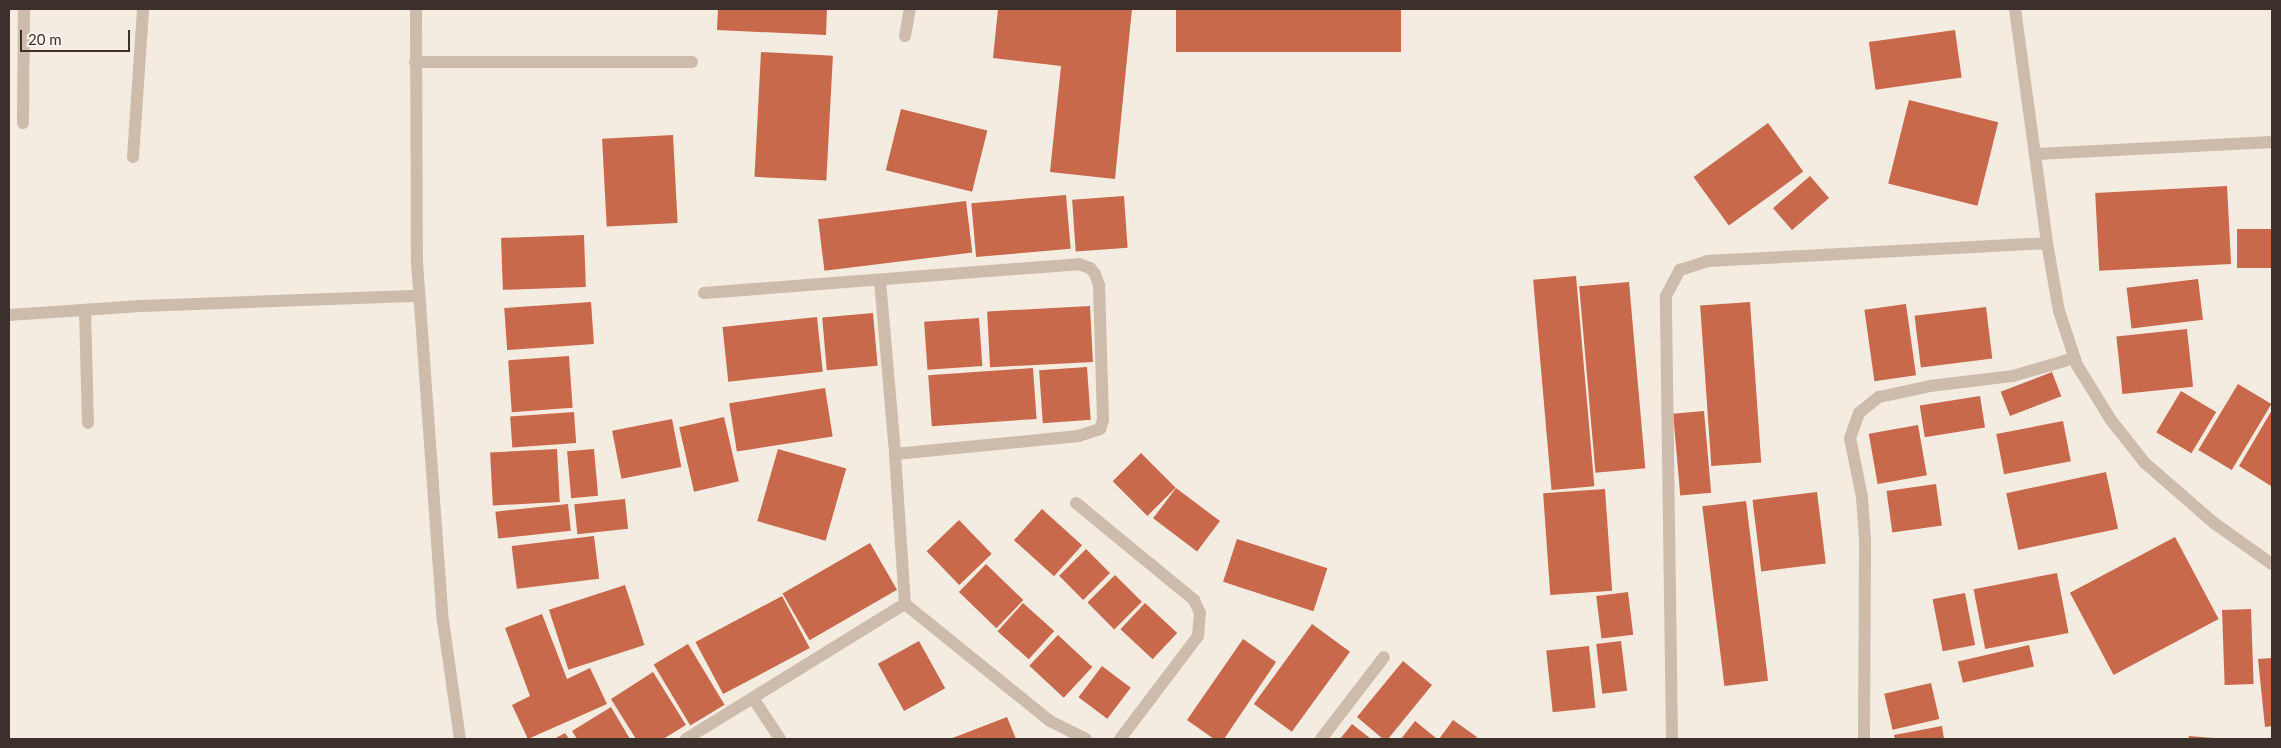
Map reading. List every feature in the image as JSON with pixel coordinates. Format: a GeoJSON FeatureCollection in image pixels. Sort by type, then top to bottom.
{"type":"FeatureCollection","features":[{"type":"Feature","properties":{"kind":"street"},"geometry":{"type":"LineString","coordinates":[[23,123],[24,9]]}},
{"type":"Feature","properties":{"kind":"street"},"geometry":{"type":"LineString","coordinates":[[134,157],[143,9]]}},
{"type":"Feature","properties":{"kind":"street"},"geometry":{"type":"LineString","coordinates":[[416,9],[415,62],[419,296],[443,621],[460,739]]}},
{"type":"Feature","properties":{"kind":"street"},"geometry":{"type":"LineString","coordinates":[[905,36],[910,9]]}},
{"type":"Feature","properties":{"kind":"street"},"geometry":{"type":"LineString","coordinates":[[2015,9],[2037,154],[2047,243],[2059,311],[2074,358],[2110,420],[2145,463],[2214,524],[2272,564]]}},
{"type":"Feature","properties":{"kind":"street"},"geometry":{"type":"LineString","coordinates":[[415,62],[692,62]]}},
{"type":"Feature","properties":{"kind":"street"},"geometry":{"type":"LineString","coordinates":[[2037,154],[2272,142]]}},
{"type":"Feature","properties":{"kind":"street"},"geometry":{"type":"LineString","coordinates":[[1672,739],[1666,296],[1680,270],[1707,261],[2047,243]]}},
{"type":"Feature","properties":{"kind":"street"},"geometry":{"type":"LineString","coordinates":[[704,293],[880,281],[1078,264],[1090,268],[1099,284],[1103,420],[1100,429],[1079,436],[895,454]]}},
{"type":"Feature","properties":{"kind":"street"},"geometry":{"type":"LineString","coordinates":[[880,281],[895,454],[905,604],[1050,721],[1086,739]]}},
{"type":"Feature","properties":{"kind":"street"},"geometry":{"type":"LineString","coordinates":[[9,315],[419,296]]}},
{"type":"Feature","properties":{"kind":"street"},"geometry":{"type":"LineString","coordinates":[[85,310],[88,423]]}},
{"type":"Feature","properties":{"kind":"street"},"geometry":{"type":"LineString","coordinates":[[1864,739],[1865,540],[1862,497],[1850,438],[1859,413],[1879,397],[1930,386],[2013,376],[2074,358]]}},
{"type":"Feature","properties":{"kind":"street"},"geometry":{"type":"LineString","coordinates":[[1076,503],[1194,600],[1200,613],[1198,636],[1120,739]]}},
{"type":"Feature","properties":{"kind":"street"},"geometry":{"type":"LineString","coordinates":[[686,739],[905,604]]}},
{"type":"Feature","properties":{"kind":"street"},"geometry":{"type":"LineString","coordinates":[[1321,739],[1384,657]]}},
{"type":"Feature","properties":{"kind":"street"},"geometry":{"type":"LineString","coordinates":[[753,698],[780,739]]}},
{"type":"Feature","properties":{"kind":"building"},"geometry":{"type":"Polygon","coordinates":[[[718,9],[827,9],[826,35],[717,30],[718,9]]]}},
{"type":"Feature","properties":{"kind":"building"},"geometry":{"type":"Polygon","coordinates":[[[998,9],[1132,9],[1115,179],[1050,172],[1061,66],[993,58],[998,9]]]}},
{"type":"Feature","properties":{"kind":"building"},"geometry":{"type":"Polygon","coordinates":[[[1176,9],[1401,9],[1401,52],[1176,52],[1176,9]]]}},
{"type":"Feature","properties":{"kind":"building"},"geometry":{"type":"Polygon","coordinates":[[[1955,30],[1962,78],[1876,90],[1869,42],[1955,30]]]}},
{"type":"Feature","properties":{"kind":"building"},"geometry":{"type":"Polygon","coordinates":[[[761,52],[833,56],[826,181],[754,177],[761,52]]]}},
{"type":"Feature","properties":{"kind":"building"},"geometry":{"type":"Polygon","coordinates":[[[1909,100],[1998,122],[1977,206],[1888,183],[1909,100]]]}},
{"type":"Feature","properties":{"kind":"building"},"geometry":{"type":"Polygon","coordinates":[[[901,109],[987,131],[972,192],[886,170],[901,109]]]}},
{"type":"Feature","properties":{"kind":"building"},"geometry":{"type":"Polygon","coordinates":[[[1768,123],[1803,172],[1729,226],[1694,177],[1768,123]]]}},
{"type":"Feature","properties":{"kind":"building"},"geometry":{"type":"Polygon","coordinates":[[[673,135],[678,223],[607,227],[602,139],[673,135]]]}},
{"type":"Feature","properties":{"kind":"building"},"geometry":{"type":"Polygon","coordinates":[[[1810,176],[1829,198],[1792,230],[1773,208],[1810,176]]]}},
{"type":"Feature","properties":{"kind":"building"},"geometry":{"type":"Polygon","coordinates":[[[2227,186],[2231,264],[2099,271],[2095,193],[2227,186]]]}},
{"type":"Feature","properties":{"kind":"building"},"geometry":{"type":"Polygon","coordinates":[[[1066,195],[1071,249],[976,257],[971,203],[1066,195]]]}},
{"type":"Feature","properties":{"kind":"building"},"geometry":{"type":"Polygon","coordinates":[[[1124,196],[1128,248],[1076,252],[1072,200],[1124,196]]]}},
{"type":"Feature","properties":{"kind":"building"},"geometry":{"type":"Polygon","coordinates":[[[966,201],[972,253],[824,271],[818,219],[966,201]]]}},
{"type":"Feature","properties":{"kind":"building"},"geometry":{"type":"Polygon","coordinates":[[[2237,229],[2272,229],[2272,268],[2237,268],[2237,229]]]}},
{"type":"Feature","properties":{"kind":"building"},"geometry":{"type":"Polygon","coordinates":[[[584,235],[586,287],[503,290],[501,238],[584,235]]]}},
{"type":"Feature","properties":{"kind":"building"},"geometry":{"type":"Polygon","coordinates":[[[1576,276],[1594,486],[1552,490],[1533,280],[1576,276]]]}},
{"type":"Feature","properties":{"kind":"building"},"geometry":{"type":"Polygon","coordinates":[[[2198,279],[2203,320],[2132,328],[2127,288],[2198,279]]]}},
{"type":"Feature","properties":{"kind":"building"},"geometry":{"type":"Polygon","coordinates":[[[1629,282],[1645,468],[1595,473],[1579,286],[1629,282]]]}},
{"type":"Feature","properties":{"kind":"building"},"geometry":{"type":"Polygon","coordinates":[[[591,302],[594,344],[507,350],[504,308],[591,302]]]}},
{"type":"Feature","properties":{"kind":"building"},"geometry":{"type":"Polygon","coordinates":[[[1750,302],[1761,463],[1711,466],[1700,305],[1750,302]]]}},
{"type":"Feature","properties":{"kind":"building"},"geometry":{"type":"Polygon","coordinates":[[[1906,304],[1916,375],[1874,381],[1864,310],[1906,304]]]}},
{"type":"Feature","properties":{"kind":"building"},"geometry":{"type":"Polygon","coordinates":[[[1090,306],[1093,362],[990,367],[987,311],[1090,306]]]}},
{"type":"Feature","properties":{"kind":"building"},"geometry":{"type":"Polygon","coordinates":[[[1986,307],[1992,359],[1921,367],[1915,316],[1986,307]]]}},
{"type":"Feature","properties":{"kind":"building"},"geometry":{"type":"Polygon","coordinates":[[[873,313],[878,366],[827,370],[822,317],[873,313]]]}},
{"type":"Feature","properties":{"kind":"building"},"geometry":{"type":"Polygon","coordinates":[[[817,317],[823,372],[728,382],[723,327],[817,317]]]}},
{"type":"Feature","properties":{"kind":"building"},"geometry":{"type":"Polygon","coordinates":[[[979,318],[982,366],[927,370],[924,322],[979,318]]]}},
{"type":"Feature","properties":{"kind":"building"},"geometry":{"type":"Polygon","coordinates":[[[2187,329],[2193,387],[2122,394],[2116,336],[2187,329]]]}},
{"type":"Feature","properties":{"kind":"building"},"geometry":{"type":"Polygon","coordinates":[[[569,356],[573,408],[512,412],[508,360],[569,356]]]}},
{"type":"Feature","properties":{"kind":"building"},"geometry":{"type":"Polygon","coordinates":[[[1087,367],[1091,420],[1043,423],[1039,370],[1087,367]]]}},
{"type":"Feature","properties":{"kind":"building"},"geometry":{"type":"Polygon","coordinates":[[[1033,368],[1037,419],[932,426],[928,375],[1033,368]]]}},
{"type":"Feature","properties":{"kind":"building"},"geometry":{"type":"Polygon","coordinates":[[[2052,372],[2061,396],[2010,416],[2001,392],[2052,372]]]}},
{"type":"Feature","properties":{"kind":"building"},"geometry":{"type":"Polygon","coordinates":[[[2238,384],[2271,404],[2232,470],[2198,450],[2238,384]]]}},
{"type":"Feature","properties":{"kind":"building"},"geometry":{"type":"Polygon","coordinates":[[[825,388],[833,436],[737,452],[729,403],[825,388]]]}},
{"type":"Feature","properties":{"kind":"building"},"geometry":{"type":"Polygon","coordinates":[[[2181,391],[2216,412],[2191,453],[2156,432],[2181,391]]]}},
{"type":"Feature","properties":{"kind":"building"},"geometry":{"type":"Polygon","coordinates":[[[1980,396],[1985,428],[1925,437],[1920,406],[1980,396]]]}},
{"type":"Feature","properties":{"kind":"building"},"geometry":{"type":"Polygon","coordinates":[[[2272,410],[2272,484],[2271,486],[2239,466],[2272,410]]]}},
{"type":"Feature","properties":{"kind":"building"},"geometry":{"type":"Polygon","coordinates":[[[1704,411],[1711,493],[1680,495],[1673,414],[1704,411]]]}},
{"type":"Feature","properties":{"kind":"building"},"geometry":{"type":"Polygon","coordinates":[[[574,412],[576,443],[512,447],[510,416],[574,412]]]}},
{"type":"Feature","properties":{"kind":"building"},"geometry":{"type":"Polygon","coordinates":[[[724,417],[739,481],[694,492],[679,427],[724,417]]]}},
{"type":"Feature","properties":{"kind":"building"},"geometry":{"type":"Polygon","coordinates":[[[672,419],[681,467],[621,479],[612,431],[672,419]]]}},
{"type":"Feature","properties":{"kind":"building"},"geometry":{"type":"Polygon","coordinates":[[[2063,421],[2071,461],[2004,474],[1996,434],[2063,421]]]}},
{"type":"Feature","properties":{"kind":"building"},"geometry":{"type":"Polygon","coordinates":[[[1918,425],[1927,475],[1878,484],[1869,434],[1918,425]]]}},
{"type":"Feature","properties":{"kind":"building"},"geometry":{"type":"Polygon","coordinates":[[[557,449],[560,502],[493,505],[490,453],[557,449]]]}},
{"type":"Feature","properties":{"kind":"building"},"geometry":{"type":"Polygon","coordinates":[[[594,449],[598,496],[571,498],[567,451],[594,449]]]}},
{"type":"Feature","properties":{"kind":"building"},"geometry":{"type":"Polygon","coordinates":[[[778,449],[846,469],[826,541],[757,521],[778,449]]]}},
{"type":"Feature","properties":{"kind":"building"},"geometry":{"type":"Polygon","coordinates":[[[1141,453],[1176,488],[1147,516],[1113,481],[1141,453]]]}},
{"type":"Feature","properties":{"kind":"building"},"geometry":{"type":"Polygon","coordinates":[[[2106,472],[2118,529],[2018,550],[2006,493],[2106,472]]]}},
{"type":"Feature","properties":{"kind":"building"},"geometry":{"type":"Polygon","coordinates":[[[1936,484],[1942,526],[1892,533],[1886,491],[1936,484]]]}},
{"type":"Feature","properties":{"kind":"building"},"geometry":{"type":"Polygon","coordinates":[[[1176,488],[1220,521],[1197,551],[1153,518],[1176,488]]]}},
{"type":"Feature","properties":{"kind":"building"},"geometry":{"type":"Polygon","coordinates":[[[1605,489],[1612,591],[1550,595],[1543,493],[1605,489]]]}},
{"type":"Feature","properties":{"kind":"building"},"geometry":{"type":"Polygon","coordinates":[[[1817,492],[1826,563],[1761,571],[1752,500],[1817,492]]]}},
{"type":"Feature","properties":{"kind":"building"},"geometry":{"type":"Polygon","coordinates":[[[625,499],[628,529],[577,534],[574,504],[625,499]]]}},
{"type":"Feature","properties":{"kind":"building"},"geometry":{"type":"Polygon","coordinates":[[[1746,501],[1768,681],[1724,686],[1702,506],[1746,501]]]}},
{"type":"Feature","properties":{"kind":"building"},"geometry":{"type":"Polygon","coordinates":[[[568,504],[571,531],[498,538],[495,512],[568,504]]]}},
{"type":"Feature","properties":{"kind":"building"},"geometry":{"type":"Polygon","coordinates":[[[1042,509],[1082,545],[1054,576],[1014,540],[1042,509]]]}},
{"type":"Feature","properties":{"kind":"building"},"geometry":{"type":"Polygon","coordinates":[[[959,520],[992,554],[959,585],[927,551],[959,520]]]}},
{"type":"Feature","properties":{"kind":"building"},"geometry":{"type":"Polygon","coordinates":[[[594,536],[599,579],[517,589],[512,546],[594,536]]]}},
{"type":"Feature","properties":{"kind":"building"},"geometry":{"type":"Polygon","coordinates":[[[2175,537],[2219,619],[2114,675],[2070,593],[2175,537]]]}},
{"type":"Feature","properties":{"kind":"building"},"geometry":{"type":"Polygon","coordinates":[[[1237,539],[1327,568],[1313,611],[1223,582],[1237,539]]]}},
{"type":"Feature","properties":{"kind":"building"},"geometry":{"type":"Polygon","coordinates":[[[870,543],[897,590],[810,640],[783,594],[870,543]]]}},
{"type":"Feature","properties":{"kind":"building"},"geometry":{"type":"Polygon","coordinates":[[[1086,549],[1110,573],[1083,600],[1059,576],[1086,549]]]}},
{"type":"Feature","properties":{"kind":"building"},"geometry":{"type":"Polygon","coordinates":[[[986,564],[1023,600],[996,628],[959,592],[986,564]]]}},
{"type":"Feature","properties":{"kind":"building"},"geometry":{"type":"Polygon","coordinates":[[[2057,573],[2069,633],[1985,649],[1974,589],[2057,573]]]}},
{"type":"Feature","properties":{"kind":"building"},"geometry":{"type":"Polygon","coordinates":[[[1115,575],[1142,602],[1114,629],[1087,603],[1115,575]]]}},
{"type":"Feature","properties":{"kind":"building"},"geometry":{"type":"Polygon","coordinates":[[[625,585],[644,645],[568,670],[549,610],[625,585]]]}},
{"type":"Feature","properties":{"kind":"building"},"geometry":{"type":"Polygon","coordinates":[[[1628,592],[1633,635],[1601,639],[1596,596],[1628,592]]]}},
{"type":"Feature","properties":{"kind":"building"},"geometry":{"type":"Polygon","coordinates":[[[1965,593],[1975,645],[1943,651],[1933,599],[1965,593]]]}},
{"type":"Feature","properties":{"kind":"building"},"geometry":{"type":"Polygon","coordinates":[[[782,596],[810,648],[723,694],[695,642],[782,596]]]}},
{"type":"Feature","properties":{"kind":"building"},"geometry":{"type":"Polygon","coordinates":[[[1023,603],[1054,631],[1029,659],[998,631],[1023,603]]]}},
{"type":"Feature","properties":{"kind":"building"},"geometry":{"type":"Polygon","coordinates":[[[1145,603],[1177,633],[1153,659],[1120,629],[1145,603]]]}},
{"type":"Feature","properties":{"kind":"building"},"geometry":{"type":"Polygon","coordinates":[[[2251,609],[2254,684],[2225,685],[2222,610],[2251,609]]]}},
{"type":"Feature","properties":{"kind":"building"},"geometry":{"type":"Polygon","coordinates":[[[542,614],[567,679],[590,668],[607,704],[528,739],[512,705],[530,696],[505,628],[542,614]]]}},
{"type":"Feature","properties":{"kind":"building"},"geometry":{"type":"Polygon","coordinates":[[[1312,624],[1350,652],[1292,732],[1254,704],[1312,624]]]}},
{"type":"Feature","properties":{"kind":"building"},"geometry":{"type":"Polygon","coordinates":[[[1058,635],[1092,667],[1064,698],[1029,666],[1058,635]]]}},
{"type":"Feature","properties":{"kind":"building"},"geometry":{"type":"Polygon","coordinates":[[[1243,639],[1276,662],[1224,739],[1214,739],[1187,720],[1243,639]]]}},
{"type":"Feature","properties":{"kind":"building"},"geometry":{"type":"Polygon","coordinates":[[[919,641],[945,688],[904,711],[878,664],[919,641]]]}},
{"type":"Feature","properties":{"kind":"building"},"geometry":{"type":"Polygon","coordinates":[[[1621,641],[1627,691],[1602,694],[1596,644],[1621,641]]]}},
{"type":"Feature","properties":{"kind":"building"},"geometry":{"type":"Polygon","coordinates":[[[688,644],[725,705],[690,725],[654,665],[688,644]]]}},
{"type":"Feature","properties":{"kind":"building"},"geometry":{"type":"Polygon","coordinates":[[[2029,645],[2034,666],[1963,683],[1958,661],[2029,645]]]}},
{"type":"Feature","properties":{"kind":"building"},"geometry":{"type":"Polygon","coordinates":[[[1589,646],[1595,708],[1553,712],[1546,650],[1589,646]]]}},
{"type":"Feature","properties":{"kind":"building"},"geometry":{"type":"Polygon","coordinates":[[[2272,658],[2272,726],[2265,727],[2258,659],[2272,658]]]}},
{"type":"Feature","properties":{"kind":"building"},"geometry":{"type":"Polygon","coordinates":[[[1403,661],[1432,685],[1388,739],[1383,739],[1357,717],[1403,661]]]}},
{"type":"Feature","properties":{"kind":"building"},"geometry":{"type":"Polygon","coordinates":[[[1102,666],[1131,688],[1107,719],[1079,697],[1102,666]]]}},
{"type":"Feature","properties":{"kind":"building"},"geometry":{"type":"Polygon","coordinates":[[[653,672],[686,725],[663,739],[636,739],[611,699],[653,672]]]}},
{"type":"Feature","properties":{"kind":"building"},"geometry":{"type":"Polygon","coordinates":[[[1931,683],[1939,719],[1893,730],[1884,694],[1931,683]]]}},
{"type":"Feature","properties":{"kind":"building"},"geometry":{"type":"Polygon","coordinates":[[[611,707],[630,739],[577,739],[572,731],[611,707]]]}},
{"type":"Feature","properties":{"kind":"building"},"geometry":{"type":"Polygon","coordinates":[[[1007,717],[1016,739],[950,739],[1007,717]]]}},
{"type":"Feature","properties":{"kind":"building"},"geometry":{"type":"Polygon","coordinates":[[[1453,720],[1477,737],[1475,739],[1439,739],[1453,720]]]}},
{"type":"Feature","properties":{"kind":"building"},"geometry":{"type":"Polygon","coordinates":[[[1415,721],[1436,738],[1401,739],[1415,721]]]}},
{"type":"Feature","properties":{"kind":"building"},"geometry":{"type":"Polygon","coordinates":[[[1352,724],[1371,739],[1340,739],[1352,724]]]}},
{"type":"Feature","properties":{"kind":"building"},"geometry":{"type":"Polygon","coordinates":[[[1942,726],[1944,739],[1895,739],[1894,735],[1942,726]]]}},
{"type":"Feature","properties":{"kind":"building"},"geometry":{"type":"Polygon","coordinates":[[[565,733],[569,739],[554,739],[565,733]]]}},
{"type":"Feature","properties":{"kind":"building"},"geometry":{"type":"Polygon","coordinates":[[[2189,736],[2213,738],[2213,739],[2188,739],[2189,736]]]}}]}
